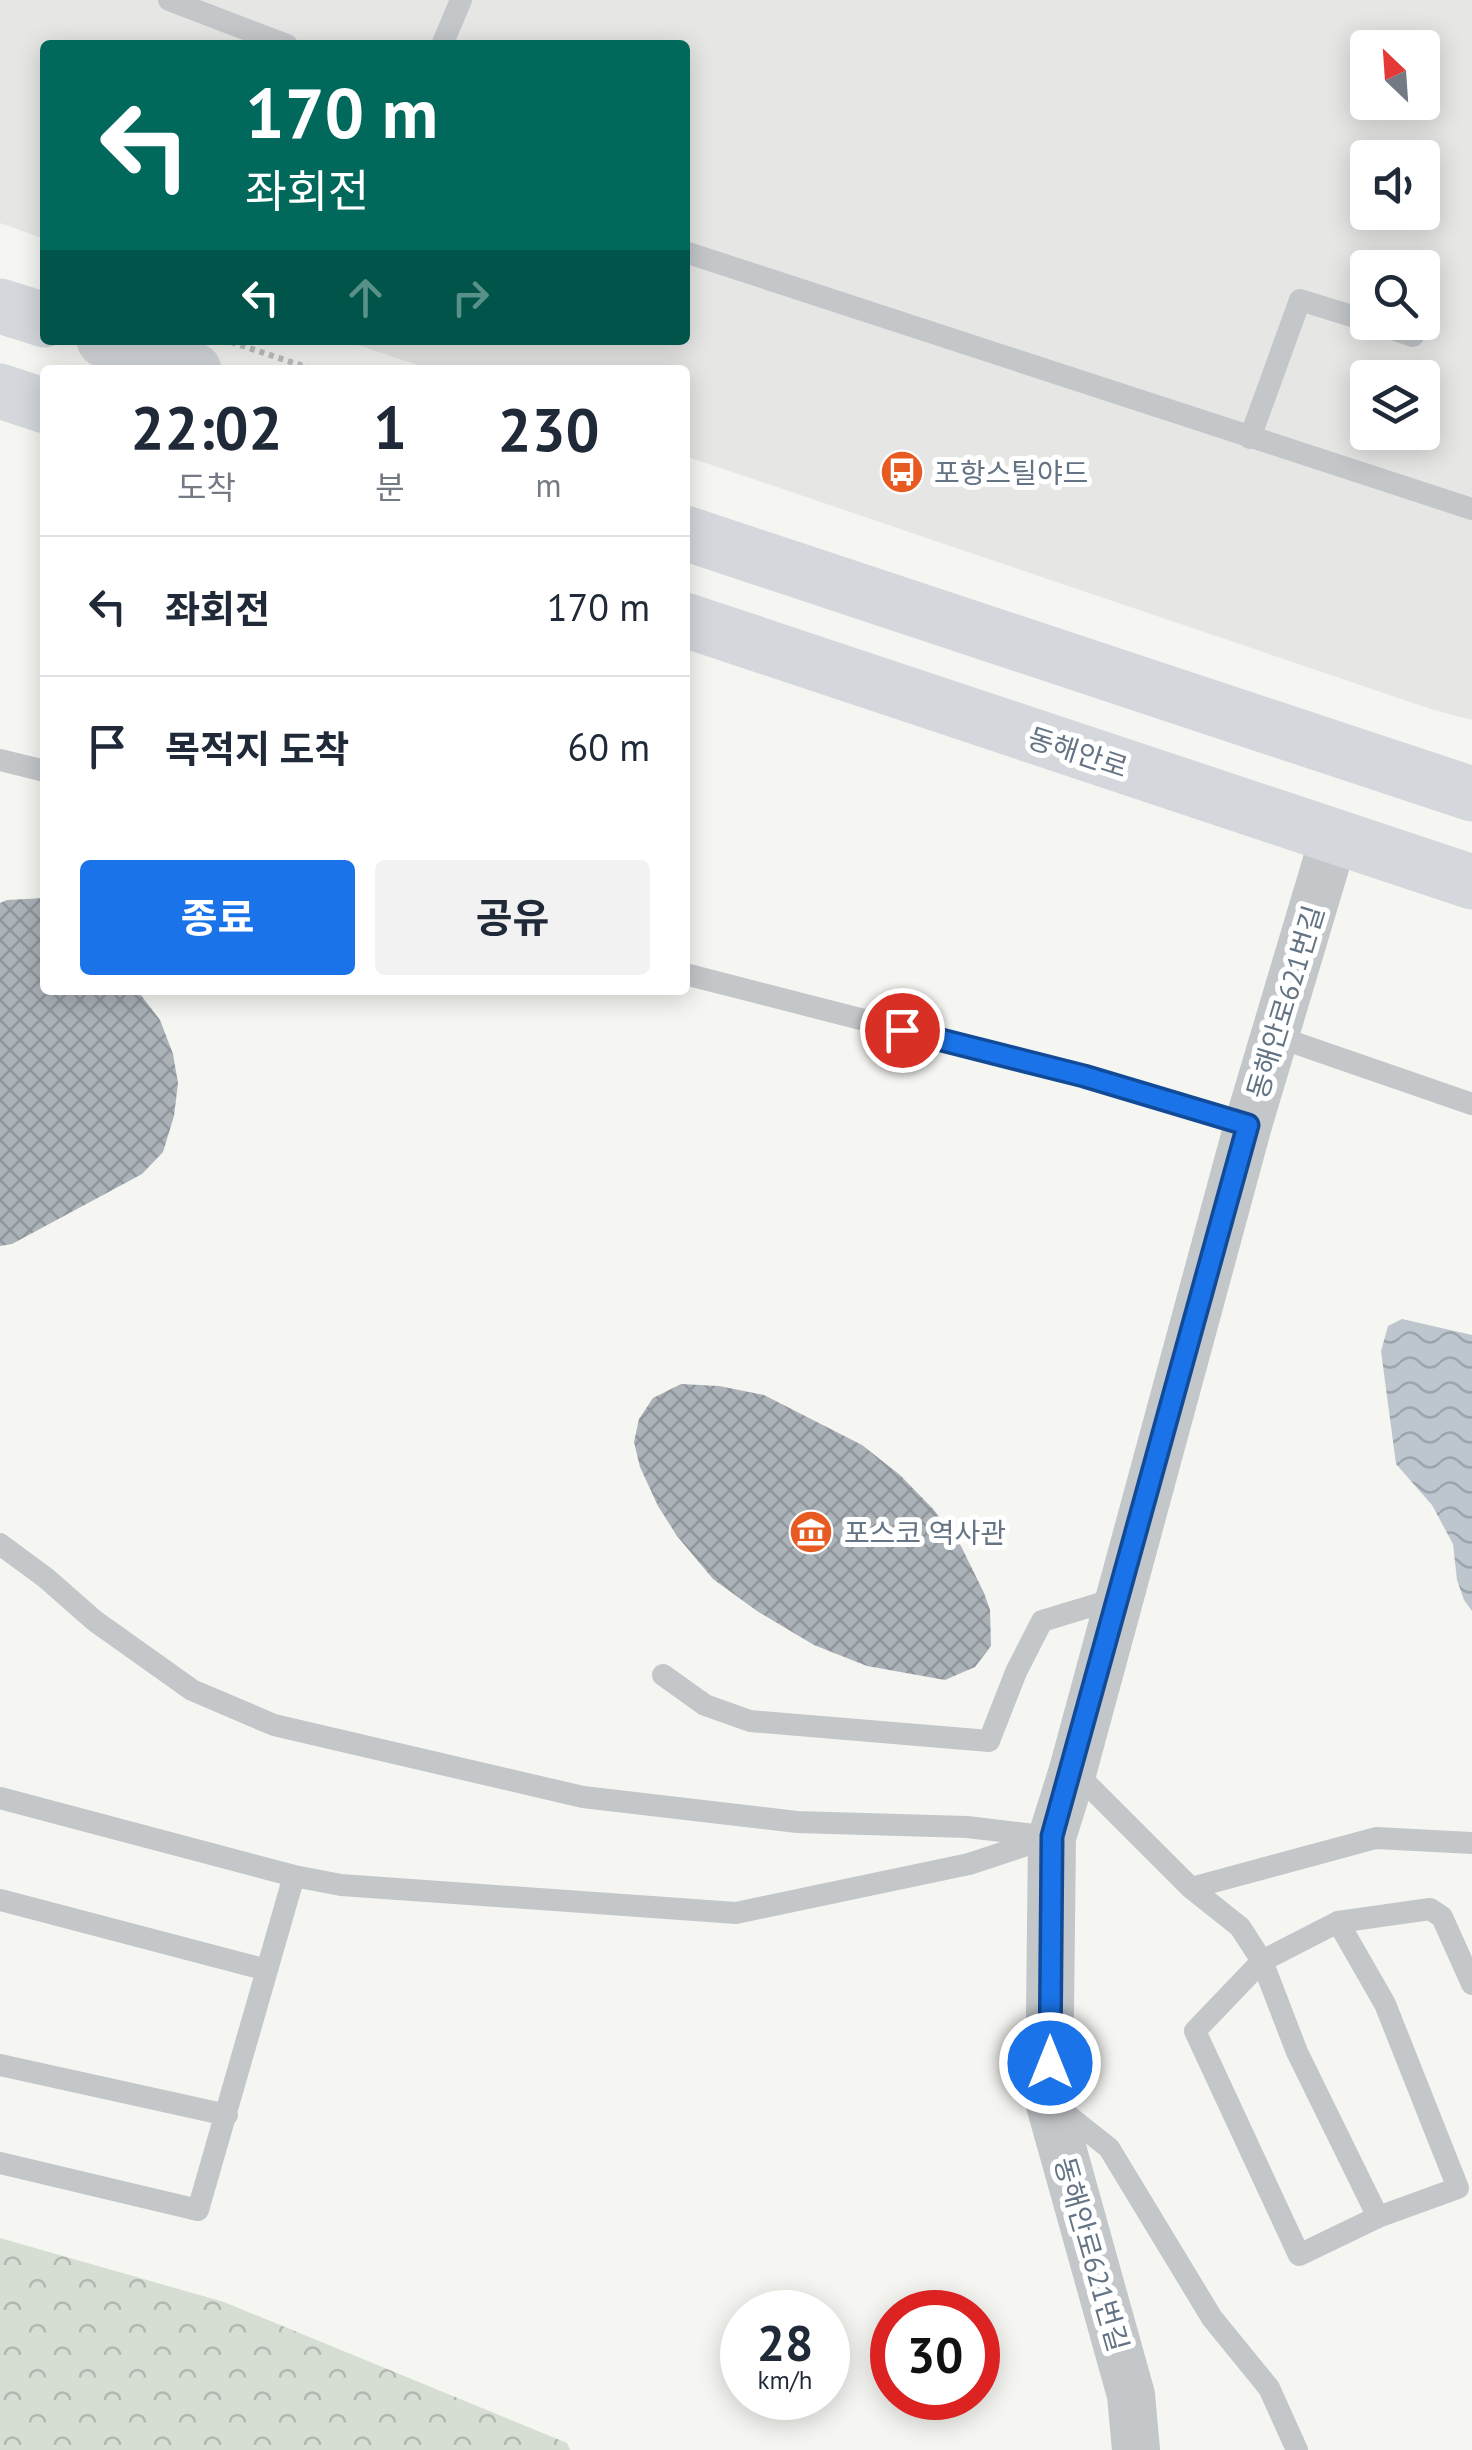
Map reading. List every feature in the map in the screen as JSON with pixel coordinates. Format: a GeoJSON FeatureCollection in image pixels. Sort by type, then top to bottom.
{"type":"FeatureCollection","features":[{"type":"Feature","properties":{"kind":"main road"},"geometry":{"type":"LineString","coordinates":[[0,306],[40,318]]}},
{"type":"Feature","properties":{"kind":"main road"},"geometry":{"type":"LineString","coordinates":[[119,345],[179,365]]}},
{"type":"Feature","properties":{"kind":"main road"},"geometry":{"type":"LineString","coordinates":[[0,391],[40,404]]}},
{"type":"Feature","properties":{"kind":"main road"},"geometry":{"type":"LineString","coordinates":[[690,535],[1472,794]]}},
{"type":"Feature","properties":{"kind":"main road","name":"동해안로"},"geometry":{"type":"LineString","coordinates":[[690,622],[1472,882]]}},
{"type":"Feature","properties":{"kind":"street","name":"동해안로621번길"},"geometry":{"type":"LineString","coordinates":[[1136,2450],[1131,2395],[1049,2101],[1052,1836],[1248,1125],[1334,837]]}},
{"type":"Feature","properties":{"kind":"lane"},"geometry":{"type":"LineString","coordinates":[[169,0],[273,40]]}},
{"type":"Feature","properties":{"kind":"lane"},"geometry":{"type":"LineString","coordinates":[[444,40],[461,0]]}},
{"type":"Feature","properties":{"kind":"lane"},"geometry":{"type":"LineString","coordinates":[[690,254],[1472,509]]}},
{"type":"Feature","properties":{"kind":"lane"},"geometry":{"type":"LineString","coordinates":[[1250,438],[1300,300],[1350,316]]}},
{"type":"Feature","properties":{"kind":"lane"},"geometry":{"type":"LineString","coordinates":[[0,760],[40,771]]}},
{"type":"Feature","properties":{"kind":"lane"},"geometry":{"type":"LineString","coordinates":[[690,975],[1084,1076],[1248,1125]]}},
{"type":"Feature","properties":{"kind":"lane"},"geometry":{"type":"LineString","coordinates":[[1274,1036],[1472,1104]]}},
{"type":"Feature","properties":{"kind":"lane"},"geometry":{"type":"LineString","coordinates":[[0,1544],[95,1622],[192,1690],[274,1725],[583,1797],[797,1822],[967,1827],[1052,1836]]}},
{"type":"Feature","properties":{"kind":"lane"},"geometry":{"type":"LineString","coordinates":[[662,1675],[705,1705],[750,1721],[990,1742],[1016,1672],[1042,1621],[1118,1598]]}},
{"type":"Feature","properties":{"kind":"lane"},"geometry":{"type":"LineString","coordinates":[[1072,1770],[1191,1888],[1240,1926],[1262,1960],[1297,2052],[1378,2217]]}},
{"type":"Feature","properties":{"kind":"lane"},"geometry":{"type":"LineString","coordinates":[[0,1798],[294,1876],[342,1885],[736,1913],[969,1864],[1052,1836]]}},
{"type":"Feature","properties":{"kind":"lane"},"geometry":{"type":"LineString","coordinates":[[1191,1888],[1376,1838],[1472,1844]]}},
{"type":"Feature","properties":{"kind":"lane"},"geometry":{"type":"LineString","coordinates":[[0,2163],[198,2210],[294,1876]]}},
{"type":"Feature","properties":{"kind":"lane"},"geometry":{"type":"LineString","coordinates":[[0,1900],[267,1970]]}},
{"type":"Feature","properties":{"kind":"lane"},"geometry":{"type":"LineString","coordinates":[[1338,1922],[1386,2004],[1465,2184],[1378,2217],[1299,2255],[1194,2031],[1262,1960],[1338,1922],[1430,1909],[1442,1917],[1472,1984]]}},
{"type":"Feature","properties":{"kind":"lane"},"geometry":{"type":"LineString","coordinates":[[0,2065],[227,2116]]}},
{"type":"Feature","properties":{"kind":"lane"},"geometry":{"type":"LineString","coordinates":[[1049,2101],[1109,2148],[1212,2318],[1269,2388],[1297,2450]]}},
{"type":"Feature","properties":{"kind":"path"},"geometry":{"type":"LineString","coordinates":[[241,345],[300,365]]}},
{"type":"Feature","properties":{"kind":"shaded area"},"geometry":{"type":"Polygon","coordinates":[[[0,0],[1472,0],[1472,720],[690,458],[690,365],[417,365],[358,345],[690,345],[690,40],[40,40],[40,237],[0,223],[0,0]]]}},
{"type":"Feature","properties":{"kind":"green space"},"geometry":{"type":"Polygon","coordinates":[[[0,2238],[224,2302],[567,2443],[570,2450],[0,2450],[0,2238]]]}},
{"type":"Feature","properties":{"kind":"water"},"geometry":{"type":"Polygon","coordinates":[[[1402,1319],[1472,1335],[1472,1611],[1457,1580],[1453,1544],[1432,1505],[1396,1464],[1381,1351],[1388,1326],[1402,1319]]]}},
{"type":"Feature","properties":{"kind":"building"},"geometry":{"type":"Polygon","coordinates":[[[40,898],[40,995],[141,995],[160,1020],[173,1054],[178,1083],[174,1116],[163,1152],[142,1174],[12,1244],[0,1246],[0,903],[40,898]]]}},
{"type":"Feature","properties":{"kind":"building"},"geometry":{"type":"Polygon","coordinates":[[[681,1384],[719,1386],[764,1395],[862,1445],[900,1475],[961,1546],[984,1593],[990,1610],[991,1646],[975,1667],[945,1680],[867,1666],[814,1645],[713,1579],[658,1506],[640,1467],[634,1442],[639,1419],[653,1398],[681,1384]]]}},
{"type":"Feature","properties":{"kind":"place","name":"포항스틸야드"},"geometry":{"type":"Point","coordinates":[902,472]}},
{"type":"Feature","properties":{"kind":"place","name":"포스코 역사관"},"geometry":{"type":"Point","coordinates":[811,1532]}},
{"type":"Feature","properties":{"kind":"route"},"geometry":{"type":"LineString","coordinates":[[902,1030],[1084,1076],[1248,1125],[1052,1836],[1050,2063]]}}]}
